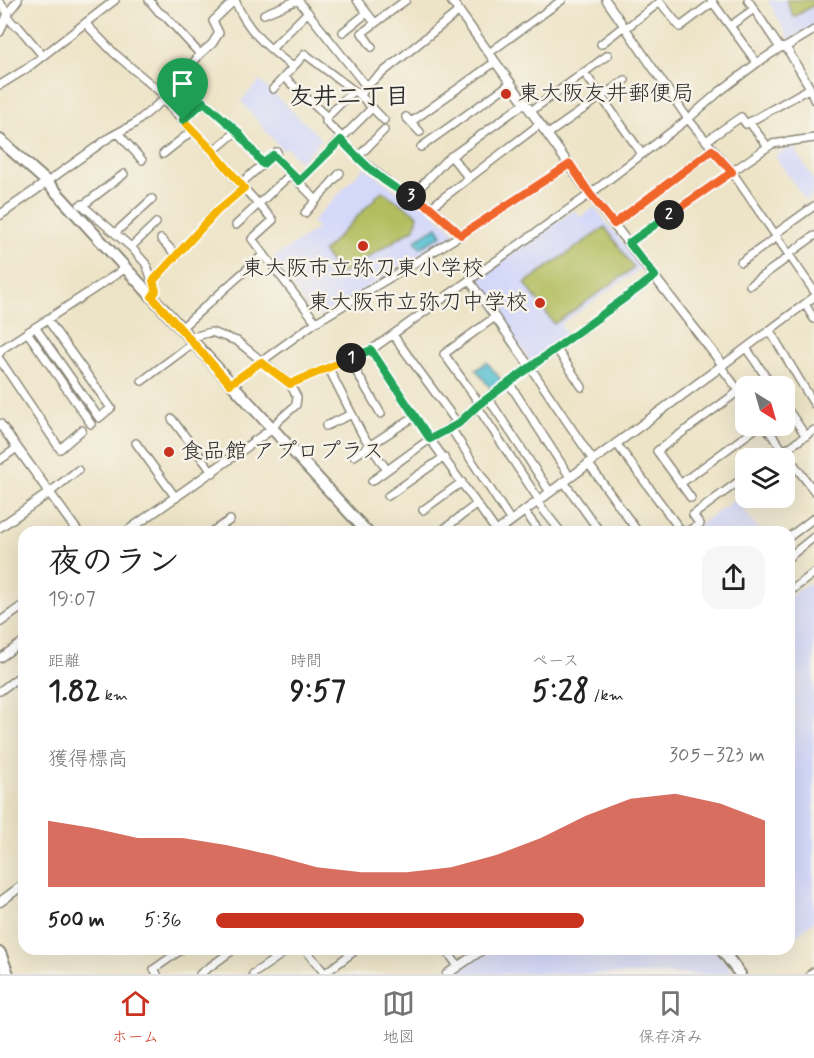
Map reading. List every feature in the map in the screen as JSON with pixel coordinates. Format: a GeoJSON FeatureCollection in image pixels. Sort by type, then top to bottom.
{"type":"FeatureCollection","features":[{"type":"Feature","properties":{"kind":"main road"},"geometry":{"type":"LineString","coordinates":[[0,140],[48,182],[361,526]]}},
{"type":"Feature","properties":{"kind":"main road"},"geometry":{"type":"LineString","coordinates":[[0,953],[8,974]]}},
{"type":"Feature","properties":{"kind":"main road"},"geometry":{"type":"LineString","coordinates":[[726,955],[740,974]]}},
{"type":"Feature","properties":{"kind":"street"},"geometry":{"type":"LineString","coordinates":[[0,32],[7,15],[18,0]]}},
{"type":"Feature","properties":{"kind":"street"},"geometry":{"type":"LineString","coordinates":[[0,85],[26,69],[113,0]]}},
{"type":"Feature","properties":{"kind":"street"},"geometry":{"type":"LineString","coordinates":[[149,0],[200,54]]}},
{"type":"Feature","properties":{"kind":"street"},"geometry":{"type":"LineString","coordinates":[[0,215],[134,124],[165,98],[200,54],[212,44],[219,33],[213,21],[235,0],[244,21],[255,36],[293,67]]}},
{"type":"Feature","properties":{"kind":"street"},"geometry":{"type":"LineString","coordinates":[[264,14],[298,0],[366,86]]}},
{"type":"Feature","properties":{"kind":"street"},"geometry":{"type":"LineString","coordinates":[[357,0],[375,23]]}},
{"type":"Feature","properties":{"kind":"street"},"geometry":{"type":"LineString","coordinates":[[372,47],[362,33],[406,0]]}},
{"type":"Feature","properties":{"kind":"street"},"geometry":{"type":"LineString","coordinates":[[451,0],[590,194],[655,276],[735,385]]}},
{"type":"Feature","properties":{"kind":"street"},"geometry":{"type":"LineString","coordinates":[[489,53],[562,0]]}},
{"type":"Feature","properties":{"kind":"street"},"geometry":{"type":"LineString","coordinates":[[606,0],[688,119],[732,172],[814,291]]}},
{"type":"Feature","properties":{"kind":"street"},"geometry":{"type":"LineString","coordinates":[[748,0],[810,88],[814,100]]}},
{"type":"Feature","properties":{"kind":"street"},"geometry":{"type":"LineString","coordinates":[[601,44],[660,2],[680,27],[712,1],[758,63]]}},
{"type":"Feature","properties":{"kind":"street"},"geometry":{"type":"LineString","coordinates":[[0,3],[15,26],[17,25],[43,56]]}},
{"type":"Feature","properties":{"kind":"street"},"geometry":{"type":"LineString","coordinates":[[730,26],[754,9]]}},
{"type":"Feature","properties":{"kind":"street"},"geometry":{"type":"LineString","coordinates":[[361,96],[366,86],[459,11]]}},
{"type":"Feature","properties":{"kind":"street"},"geometry":{"type":"LineString","coordinates":[[271,49],[308,12]]}},
{"type":"Feature","properties":{"kind":"street"},"geometry":{"type":"LineString","coordinates":[[343,32],[367,13]]}},
{"type":"Feature","properties":{"kind":"street"},"geometry":{"type":"LineString","coordinates":[[85,23],[165,98],[273,220],[252,239],[316,322]]}},
{"type":"Feature","properties":{"kind":"street"},"geometry":{"type":"LineString","coordinates":[[290,384],[371,350],[590,194],[758,63],[814,30]]}},
{"type":"Feature","properties":{"kind":"street"},"geometry":{"type":"LineString","coordinates":[[273,89],[305,54],[361,96],[384,120]]}},
{"type":"Feature","properties":{"kind":"street"},"geometry":{"type":"LineString","coordinates":[[531,111],[608,55]]}},
{"type":"Feature","properties":{"kind":"street"},"geometry":{"type":"LineString","coordinates":[[420,132],[409,120],[495,62]]}},
{"type":"Feature","properties":{"kind":"street"},"geometry":{"type":"LineString","coordinates":[[584,72],[642,154]]}},
{"type":"Feature","properties":{"kind":"street"},"geometry":{"type":"LineString","coordinates":[[284,77],[327,117]]}},
{"type":"Feature","properties":{"kind":"street"},"geometry":{"type":"LineString","coordinates":[[548,134],[625,80]]}},
{"type":"Feature","properties":{"kind":"street"},"geometry":{"type":"LineString","coordinates":[[422,147],[511,83]]}},
{"type":"Feature","properties":{"kind":"street"},"geometry":{"type":"LineString","coordinates":[[749,122],[810,88]]}},
{"type":"Feature","properties":{"kind":"street"},"geometry":{"type":"LineString","coordinates":[[353,91],[327,117],[326,122],[358,157],[399,191],[430,207],[461,235]]}},
{"type":"Feature","properties":{"kind":"street"},"geometry":{"type":"LineString","coordinates":[[183,120],[204,102],[237,131],[263,164]]}},
{"type":"Feature","properties":{"kind":"street"},"geometry":{"type":"LineString","coordinates":[[411,196],[451,156],[525,103]]}},
{"type":"Feature","properties":{"kind":"street"},"geometry":{"type":"LineString","coordinates":[[299,181],[372,108]]}},
{"type":"Feature","properties":{"kind":"street"},"geometry":{"type":"LineString","coordinates":[[706,141],[741,117],[747,123],[749,122],[768,147]]}},
{"type":"Feature","properties":{"kind":"street"},"geometry":{"type":"LineString","coordinates":[[430,207],[540,124]]}},
{"type":"Feature","properties":{"kind":"street"},"geometry":{"type":"LineString","coordinates":[[358,157],[384,130]]}},
{"type":"Feature","properties":{"kind":"street"},"geometry":{"type":"LineString","coordinates":[[163,154],[192,131]]}},
{"type":"Feature","properties":{"kind":"street"},"geometry":{"type":"LineString","coordinates":[[213,151],[237,131]]}},
{"type":"Feature","properties":{"kind":"street"},"geometry":{"type":"LineString","coordinates":[[118,133],[142,160]]}},
{"type":"Feature","properties":{"kind":"street"},"geometry":{"type":"LineString","coordinates":[[629,243],[772,144],[814,138]]}},
{"type":"Feature","properties":{"kind":"street"},"geometry":{"type":"LineString","coordinates":[[614,224],[712,150]]}},
{"type":"Feature","properties":{"kind":"street"},"geometry":{"type":"LineString","coordinates":[[153,281],[217,211],[275,153],[316,200]]}},
{"type":"Feature","properties":{"kind":"street"},"geometry":{"type":"LineString","coordinates":[[451,156],[468,177]]}},
{"type":"Feature","properties":{"kind":"street"},"geometry":{"type":"LineString","coordinates":[[230,384],[316,322],[461,235],[570,164]]}},
{"type":"Feature","properties":{"kind":"street"},"geometry":{"type":"LineString","coordinates":[[305,213],[340,173]]}},
{"type":"Feature","properties":{"kind":"street"},"geometry":{"type":"LineString","coordinates":[[70,206],[82,205],[124,174]]}},
{"type":"Feature","properties":{"kind":"street"},"geometry":{"type":"LineString","coordinates":[[236,225],[291,174]]}},
{"type":"Feature","properties":{"kind":"street"},"geometry":{"type":"LineString","coordinates":[[115,233],[152,199]]}},
{"type":"Feature","properties":{"kind":"street"},"geometry":{"type":"LineString","coordinates":[[82,205],[131,247],[146,264],[156,291],[152,297]]}},
{"type":"Feature","properties":{"kind":"street"},"geometry":{"type":"LineString","coordinates":[[741,262],[814,206]]}},
{"type":"Feature","properties":{"kind":"street"},"geometry":{"type":"LineString","coordinates":[[131,247],[156,223]]}},
{"type":"Feature","properties":{"kind":"street"},"geometry":{"type":"LineString","coordinates":[[750,285],[814,236]]}},
{"type":"Feature","properties":{"kind":"street"},"geometry":{"type":"LineString","coordinates":[[161,240],[177,256]]}},
{"type":"Feature","properties":{"kind":"street"},"geometry":{"type":"LineString","coordinates":[[180,329],[264,254]]}},
{"type":"Feature","properties":{"kind":"street"},"geometry":{"type":"LineString","coordinates":[[1,349],[126,267]]}},
{"type":"Feature","properties":{"kind":"street"},"geometry":{"type":"LineString","coordinates":[[372,481],[430,439],[458,424],[488,398],[655,276]]}},
{"type":"Feature","properties":{"kind":"street"},"geometry":{"type":"LineString","coordinates":[[468,280],[530,367],[634,526]]}},
{"type":"Feature","properties":{"kind":"street"},"geometry":{"type":"LineString","coordinates":[[504,526],[814,297]]}},
{"type":"Feature","properties":{"kind":"street"},"geometry":{"type":"LineString","coordinates":[[805,304],[814,319]]}},
{"type":"Feature","properties":{"kind":"street"},"geometry":{"type":"LineString","coordinates":[[495,317],[444,354],[479,405],[538,501],[557,526]]}},
{"type":"Feature","properties":{"kind":"street"},"geometry":{"type":"LineString","coordinates":[[35,327],[99,418],[111,408],[47,319]]}},
{"type":"Feature","properties":{"kind":"street"},"geometry":{"type":"LineString","coordinates":[[770,331],[814,404]]}},
{"type":"Feature","properties":{"kind":"street"},"geometry":{"type":"LineString","coordinates":[[27,332],[91,424]]}},
{"type":"Feature","properties":{"kind":"street"},"geometry":{"type":"LineString","coordinates":[[135,526],[213,473],[272,429],[296,405],[297,397],[290,384],[237,341],[211,332],[191,340],[142,381]]}},
{"type":"Feature","properties":{"kind":"street"},"geometry":{"type":"LineString","coordinates":[[393,335],[458,424]]}},
{"type":"Feature","properties":{"kind":"street"},"geometry":{"type":"LineString","coordinates":[[556,348],[582,387]]}},
{"type":"Feature","properties":{"kind":"street"},"geometry":{"type":"LineString","coordinates":[[746,348],[765,376]]}},
{"type":"Feature","properties":{"kind":"street"},"geometry":{"type":"LineString","coordinates":[[371,350],[492,526]]}},
{"type":"Feature","properties":{"kind":"street"},"geometry":{"type":"LineString","coordinates":[[349,359],[381,414]]}},
{"type":"Feature","properties":{"kind":"street"},"geometry":{"type":"LineString","coordinates":[[0,360],[60,449],[82,430]]}},
{"type":"Feature","properties":{"kind":"street"},"geometry":{"type":"LineString","coordinates":[[328,367],[352,414],[387,470]]}},
{"type":"Feature","properties":{"kind":"street"},"geometry":{"type":"LineString","coordinates":[[509,383],[596,526]]}},
{"type":"Feature","properties":{"kind":"street"},"geometry":{"type":"LineString","coordinates":[[691,498],[657,451],[735,394]]}},
{"type":"Feature","properties":{"kind":"street"},"geometry":{"type":"LineString","coordinates":[[488,398],[550,492]]}},
{"type":"Feature","properties":{"kind":"street"},"geometry":{"type":"LineString","coordinates":[[326,426],[352,414]]}},
{"type":"Feature","properties":{"kind":"street"},"geometry":{"type":"LineString","coordinates":[[354,456],[416,416]]}},
{"type":"Feature","properties":{"kind":"street"},"geometry":{"type":"LineString","coordinates":[[172,419],[213,473]]}},
{"type":"Feature","properties":{"kind":"street"},"geometry":{"type":"LineString","coordinates":[[795,420],[806,436]]}},
{"type":"Feature","properties":{"kind":"street"},"geometry":{"type":"LineString","coordinates":[[0,424],[74,526]]}},
{"type":"Feature","properties":{"kind":"street"},"geometry":{"type":"LineString","coordinates":[[450,427],[511,521]]}},
{"type":"Feature","properties":{"kind":"street"},"geometry":{"type":"LineString","coordinates":[[786,448],[814,430]]}},
{"type":"Feature","properties":{"kind":"street"},"geometry":{"type":"LineString","coordinates":[[680,484],[745,436]]}},
{"type":"Feature","properties":{"kind":"street"},"geometry":{"type":"LineString","coordinates":[[136,443],[176,498]]}},
{"type":"Feature","properties":{"kind":"street"},"geometry":{"type":"LineString","coordinates":[[616,443],[679,526]]}},
{"type":"Feature","properties":{"kind":"street"},"geometry":{"type":"LineString","coordinates":[[0,460],[17,448]]}},
{"type":"Feature","properties":{"kind":"street"},"geometry":{"type":"LineString","coordinates":[[388,496],[444,457]]}},
{"type":"Feature","properties":{"kind":"street"},"geometry":{"type":"LineString","coordinates":[[795,466],[814,491]]}},
{"type":"Feature","properties":{"kind":"street"},"geometry":{"type":"LineString","coordinates":[[0,527],[78,470]]}},
{"type":"Feature","properties":{"kind":"street"},"geometry":{"type":"LineString","coordinates":[[423,510],[462,483]]}},
{"type":"Feature","properties":{"kind":"street"},"geometry":{"type":"LineString","coordinates":[[696,526],[700,524],[693,515],[735,484]]}},
{"type":"Feature","properties":{"kind":"street"},"geometry":{"type":"LineString","coordinates":[[448,526],[477,504]]}},
{"type":"Feature","properties":{"kind":"street"},"geometry":{"type":"LineString","coordinates":[[524,511],[535,526]]}},
{"type":"Feature","properties":{"kind":"street"},"geometry":{"type":"LineString","coordinates":[[795,534],[814,518]]}},
{"type":"Feature","properties":{"kind":"street"},"geometry":{"type":"LineString","coordinates":[[221,526],[230,520]]}},
{"type":"Feature","properties":{"kind":"street"},"geometry":{"type":"LineString","coordinates":[[796,551],[814,537]]}},
{"type":"Feature","properties":{"kind":"street"},"geometry":{"type":"LineString","coordinates":[[795,587],[814,573]]}},
{"type":"Feature","properties":{"kind":"street"},"geometry":{"type":"LineString","coordinates":[[0,622],[18,609]]}},
{"type":"Feature","properties":{"kind":"street"},"geometry":{"type":"LineString","coordinates":[[0,658],[18,644]]}},
{"type":"Feature","properties":{"kind":"street"},"geometry":{"type":"LineString","coordinates":[[0,691],[18,678]]}},
{"type":"Feature","properties":{"kind":"street"},"geometry":{"type":"LineString","coordinates":[[0,902],[18,888]]}},
{"type":"Feature","properties":{"kind":"street"},"geometry":{"type":"LineString","coordinates":[[157,974],[154,969],[174,955]]}},
{"type":"Feature","properties":{"kind":"street"},"geometry":{"type":"LineString","coordinates":[[200,974],[226,955]]}},
{"type":"Feature","properties":{"kind":"street"},"geometry":{"type":"LineString","coordinates":[[253,974],[281,955]]}},
{"type":"Feature","properties":{"kind":"street"},"geometry":{"type":"LineString","coordinates":[[310,955],[324,974],[349,955]]}},
{"type":"Feature","properties":{"kind":"street"},"geometry":{"type":"LineString","coordinates":[[450,955],[458,966]]}},
{"type":"Feature","properties":{"kind":"street"},"geometry":{"type":"LineString","coordinates":[[447,974],[474,955]]}},
{"type":"Feature","properties":{"kind":"shaded area"},"geometry":{"type":"Polygon","coordinates":[[[768,0],[814,0],[814,27],[790,41],[768,0]]]}},
{"type":"Feature","properties":{"kind":"shaded area"},"geometry":{"type":"Polygon","coordinates":[[[260,81],[322,139],[300,162],[287,147],[282,150],[241,101],[260,81]]]}},
{"type":"Feature","properties":{"kind":"shaded area"},"geometry":{"type":"Polygon","coordinates":[[[792,145],[814,180],[814,194],[806,201],[775,156],[792,145]]]}},
{"type":"Feature","properties":{"kind":"shaded area","name":"東大阪市立弥刀東小学校"},"geometry":{"type":"Polygon","coordinates":[[[364,167],[399,193],[428,208],[456,233],[320,317],[315,316],[271,259],[317,229],[312,222],[364,167]]]}},
{"type":"Feature","properties":{"kind":"shaded area","name":"東大阪市立弥刀中学校"},"geometry":{"type":"Polygon","coordinates":[[[594,207],[643,267],[560,325],[569,336],[531,362],[474,281],[574,210],[580,217],[594,207]]]}},
{"type":"Feature","properties":{"kind":"shaded area"},"geometry":{"type":"Polygon","coordinates":[[[735,500],[735,508],[743,508],[756,526],[698,526],[735,500]]]}},
{"type":"Feature","properties":{"kind":"shaded area"},"geometry":{"type":"Polygon","coordinates":[[[808,583],[814,590],[814,921],[795,937],[795,593],[808,583]]]}},
{"type":"Feature","properties":{"kind":"shaded area"},"geometry":{"type":"Polygon","coordinates":[[[481,955],[720,955],[734,974],[453,974],[481,955]]]}},
{"type":"Feature","properties":{"kind":"green space"},"geometry":{"type":"Polygon","coordinates":[[[786,0],[814,0],[814,5],[794,17],[786,0]]]}},
{"type":"Feature","properties":{"kind":"green space"},"geometry":{"type":"Polygon","coordinates":[[[382,191],[418,215],[415,228],[340,275],[323,252],[382,191]]]}},
{"type":"Feature","properties":{"kind":"green space"},"geometry":{"type":"Polygon","coordinates":[[[605,227],[634,268],[554,324],[525,283],[605,227]]]}},
{"type":"Feature","properties":{"kind":"water"},"geometry":{"type":"Polygon","coordinates":[[[437,227],[442,235],[420,248],[415,240],[437,227]]]}},
{"type":"Feature","properties":{"kind":"water"},"geometry":{"type":"Polygon","coordinates":[[[487,362],[502,381],[491,389],[476,370],[487,362]]]}},
{"type":"Feature","properties":{"kind":"place","name":"東大阪友井郵便局"},"geometry":{"type":"Point","coordinates":[506,94]}},
{"type":"Feature","properties":{"kind":"place","name":"東大阪市立弥刀東小学校"},"geometry":{"type":"Point","coordinates":[363,246]}},
{"type":"Feature","properties":{"kind":"place","name":"東大阪市立弥刀中学校"},"geometry":{"type":"Point","coordinates":[540,303]}},
{"type":"Feature","properties":{"kind":"place","name":"食品館 アプロプラス"},"geometry":{"type":"Point","coordinates":[169,452]}},
{"type":"Feature","properties":{"kind":"district","name":"友井二丁目"},"geometry":{"type":"Point","coordinates":[349,97]}},
{"type":"Feature","properties":{"kind":"route"},"geometry":{"type":"LineString","coordinates":[[204,102],[237,131],[263,164],[273,155],[299,181],[341,140],[376,174],[399,191],[430,207],[461,235],[570,164],[614,224],[712,150],[732,172],[629,243],[655,276],[477,406],[458,424],[430,439],[371,350],[290,384],[261,362],[230,384],[152,297],[156,291],[153,281],[217,211],[244,188],[183,120],[204,102]]}}]}
